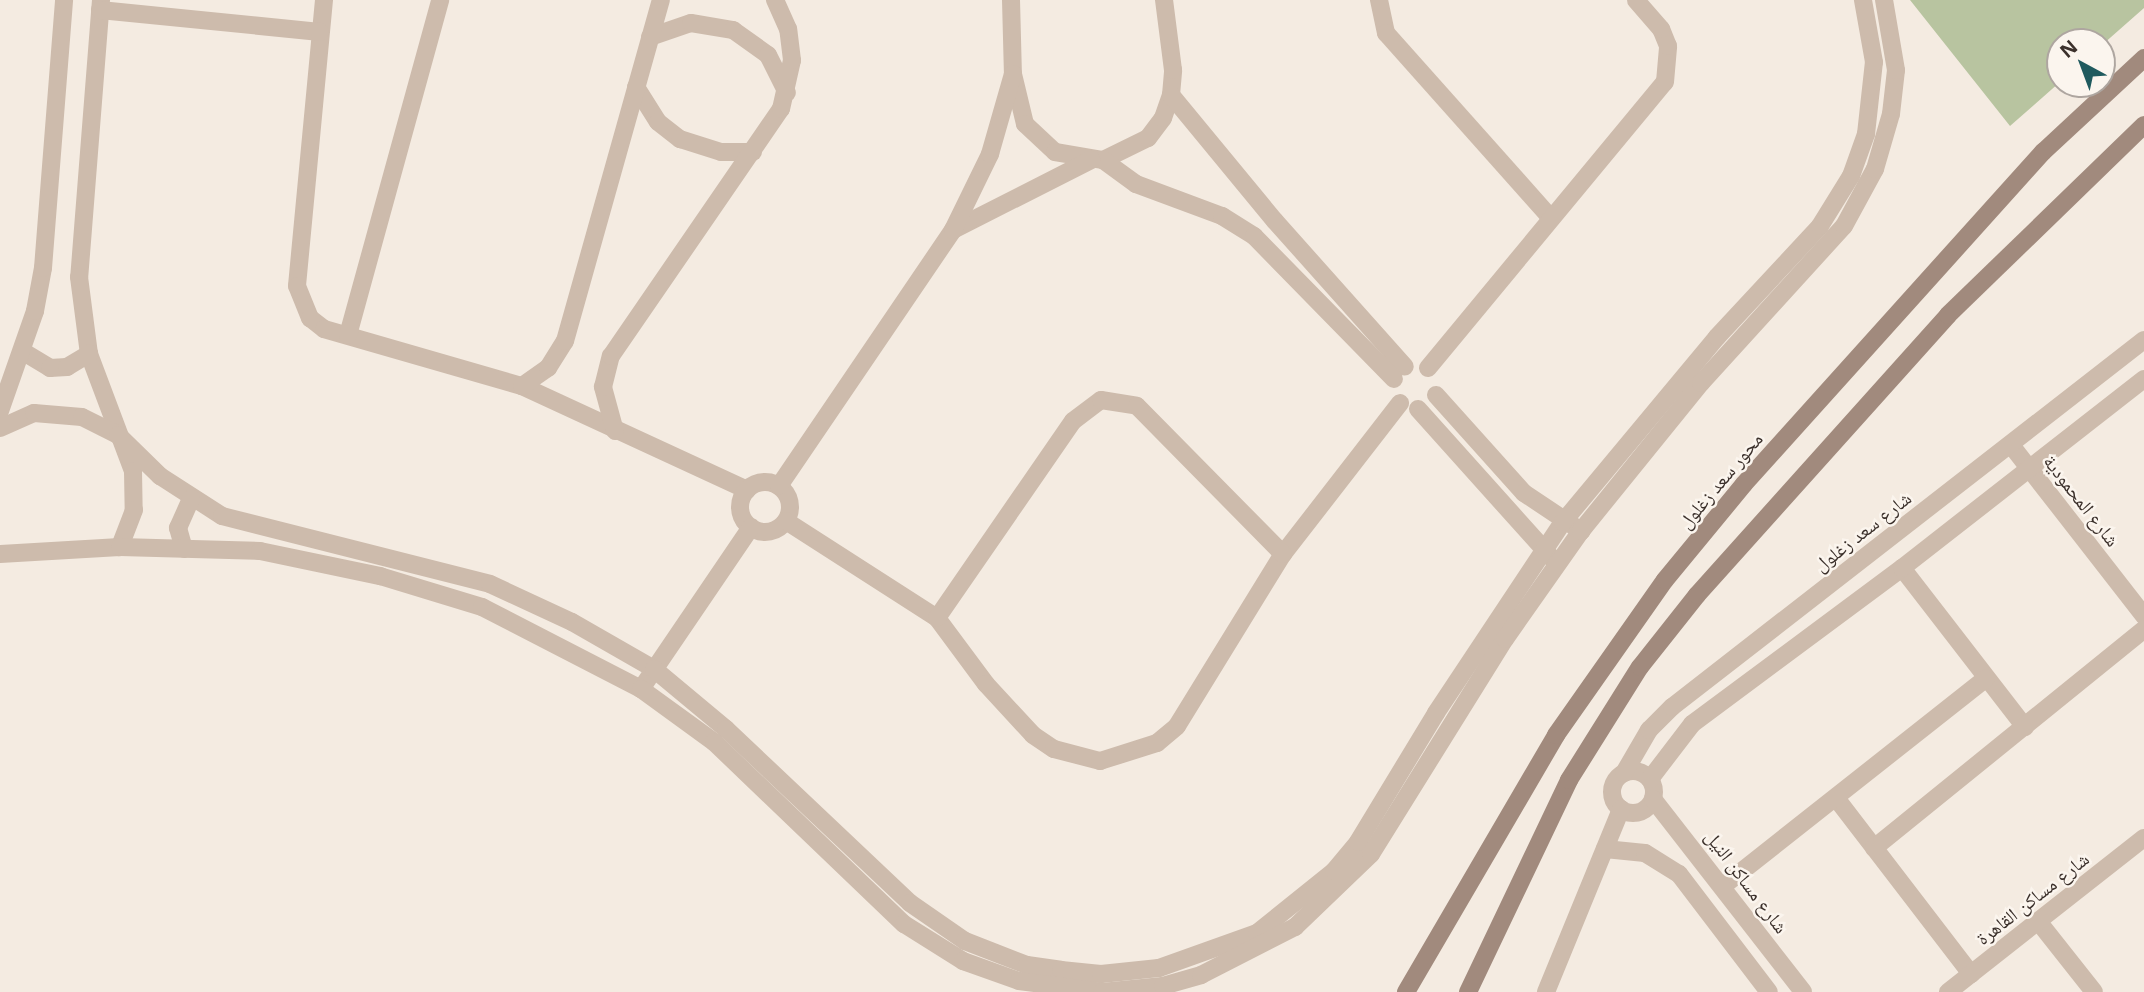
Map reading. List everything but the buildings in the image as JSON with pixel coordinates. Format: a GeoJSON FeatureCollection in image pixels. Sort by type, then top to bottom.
{"type":"FeatureCollection","features":[{"type":"Feature","properties":{"kind":"main road","name":"محور سعد زغلول"},"geometry":{"type":"LineString","coordinates":[[1406,992],[1556,735],[1665,580],[1744,484],[2043,152],[2144,58]]}},
{"type":"Feature","properties":{"kind":"main road"},"geometry":{"type":"LineString","coordinates":[[1468,992],[1569,780],[1640,667],[1697,595],[1891,376],[2035,227],[2144,125]]}},
{"type":"Feature","properties":{"kind":"street"},"geometry":{"type":"LineString","coordinates":[[0,411],[22,351],[43,268],[64,0]]}},
{"type":"Feature","properties":{"kind":"street"},"geometry":{"type":"LineString","coordinates":[[324,0],[298,286],[310,318],[324,329],[522,386],[615,432],[747,490],[766,482],[779,486],[790,506],[786,521],[766,532],[751,527],[741,510],[747,490]]}},
{"type":"Feature","properties":{"kind":"street"},"geometry":{"type":"LineString","coordinates":[[348,335],[440,0]]}},
{"type":"Feature","properties":{"kind":"street"},"geometry":{"type":"LineString","coordinates":[[522,386],[548,368],[565,341],[661,0]]}},
{"type":"Feature","properties":{"kind":"street"},"geometry":{"type":"LineString","coordinates":[[615,432],[603,387],[611,356],[773,125],[788,93],[791,44],[775,0]]}},
{"type":"Feature","properties":{"kind":"street"},"geometry":{"type":"LineString","coordinates":[[1011,0],[1013,74],[1017,104],[1035,138],[1055,152],[1097,160],[1136,184],[1222,216],[1254,236],[1400,373]]}},
{"type":"Feature","properties":{"kind":"street"},"geometry":{"type":"LineString","coordinates":[[953,230],[1148,138],[1163,118],[1171,95],[1164,0]]}},
{"type":"Feature","properties":{"kind":"street"},"geometry":{"type":"LineString","coordinates":[[1379,0],[1386,33],[1550,217]]}},
{"type":"Feature","properties":{"kind":"street"},"geometry":{"type":"LineString","coordinates":[[1400,373],[1428,368],[1550,217],[1665,82],[1668,46],[1661,29],[1636,0]]}},
{"type":"Feature","properties":{"kind":"street"},"geometry":{"type":"LineString","coordinates":[[0,428],[18,418],[50,411],[82,416],[118,435],[160,477],[191,499],[222,516],[269,531],[490,584],[572,622],[654,669],[726,729],[910,903],[965,941],[1016,962],[1050,968],[1101,974],[1159,968],[1257,933],[1334,871],[1358,842],[1544,547],[1703,354],[1839,200],[1866,134],[1873,96],[1872,38],[1863,0]]}},
{"type":"Feature","properties":{"kind":"street"},"geometry":{"type":"LineString","coordinates":[[0,554],[120,547],[260,551],[308,559],[482,607],[641,689],[714,742],[904,924],[963,961],[1019,981],[1060,989],[1102,992],[1163,986],[1201,975],[1265,946],[1313,912],[1348,881],[1391,826],[1452,722],[1581,531],[1701,383],[1831,244],[1855,208],[1886,139],[1895,88],[1895,52],[1884,0]]}},
{"type":"Feature","properties":{"kind":"street"},"geometry":{"type":"LineString","coordinates":[[120,547],[134,510],[135,491],[127,452],[118,435],[89,354],[79,277],[101,5],[320,32]]}},
{"type":"Feature","properties":{"kind":"street"},"geometry":{"type":"LineString","coordinates":[[650,37],[691,23],[733,30],[768,55],[788,93]]}},
{"type":"Feature","properties":{"kind":"street"},"geometry":{"type":"LineString","coordinates":[[779,486],[953,230],[990,154],[1013,74]]}},
{"type":"Feature","properties":{"kind":"street"},"geometry":{"type":"LineString","coordinates":[[636,87],[658,122],[680,139],[721,152],[753,152]]}},
{"type":"Feature","properties":{"kind":"street"},"geometry":{"type":"LineString","coordinates":[[1171,95],[1400,373]]}},
{"type":"Feature","properties":{"kind":"street","name":"شارع سعد زغلول"},"geometry":{"type":"LineString","coordinates":[[1624,773],[1660,718],[2144,340]]}},
{"type":"Feature","properties":{"kind":"street"},"geometry":{"type":"LineString","coordinates":[[22,351],[50,368],[67,367],[89,354]]}},
{"type":"Feature","properties":{"kind":"street"},"geometry":{"type":"LineString","coordinates":[[1428,368],[1436,377],[1436,395],[1515,485],[1563,522],[1581,531]]}},
{"type":"Feature","properties":{"kind":"street"},"geometry":{"type":"LineString","coordinates":[[1400,373],[1393,392],[1400,403],[1418,409],[1557,564]]}},
{"type":"Feature","properties":{"kind":"street"},"geometry":{"type":"LineString","coordinates":[[1621,808],[1639,812],[1653,799],[1650,779],[1679,736],[2031,469],[2144,379]]}},
{"type":"Feature","properties":{"kind":"street"},"geometry":{"type":"LineString","coordinates":[[1418,409],[1436,395]]}},
{"type":"Feature","properties":{"kind":"street"},"geometry":{"type":"LineString","coordinates":[[937,618],[1080,412],[1101,400],[1137,407],[1283,554]]}},
{"type":"Feature","properties":{"kind":"street"},"geometry":{"type":"LineString","coordinates":[[786,521],[937,618],[986,684],[1033,735],[1054,749],[1100,761],[1157,743],[1177,726],[1283,554],[1400,403]]}},
{"type":"Feature","properties":{"kind":"street","name":"شارع المحمودية"},"geometry":{"type":"LineString","coordinates":[[2011,445],[2144,616]]}},
{"type":"Feature","properties":{"kind":"street"},"geometry":{"type":"LineString","coordinates":[[184,549],[178,528],[191,499]]}},
{"type":"Feature","properties":{"kind":"street"},"geometry":{"type":"LineString","coordinates":[[641,689],[751,527]]}},
{"type":"Feature","properties":{"kind":"street"},"geometry":{"type":"LineString","coordinates":[[1902,568],[2025,727]]}},
{"type":"Feature","properties":{"kind":"street"},"geometry":{"type":"LineString","coordinates":[[1874,848],[2144,629]]}},
{"type":"Feature","properties":{"kind":"street"},"geometry":{"type":"LineString","coordinates":[[1725,665],[1742,687]]}},
{"type":"Feature","properties":{"kind":"street"},"geometry":{"type":"LineString","coordinates":[[1723,886],[1986,678]]}},
{"type":"Feature","properties":{"kind":"street"},"geometry":{"type":"LineString","coordinates":[[1546,992],[1621,808],[1612,790],[1624,773],[1638,771],[1650,779]]}},
{"type":"Feature","properties":{"kind":"street"},"geometry":{"type":"LineString","coordinates":[[1836,798],[1971,974]]}},
{"type":"Feature","properties":{"kind":"street","name":"شارع مساكن النيل"},"geometry":{"type":"LineString","coordinates":[[1653,799],[1723,886],[1802,992]]}},
{"type":"Feature","properties":{"kind":"street","name":"شارع مساكن القاهرة"},"geometry":{"type":"LineString","coordinates":[[1948,992],[2144,838]]}},
{"type":"Feature","properties":{"kind":"street"},"geometry":{"type":"LineString","coordinates":[[1605,849],[1644,853],[1679,874],[1769,992]]}},
{"type":"Feature","properties":{"kind":"street"},"geometry":{"type":"LineString","coordinates":[[2038,921],[2094,992]]}},
{"type":"Feature","properties":{"kind":"green space"},"geometry":{"type":"Polygon","coordinates":[[[1910,0],[2144,0],[2144,8],[2116,33],[2116,28],[2046,28],[2046,94],[2010,126],[1910,0]]]}}]}
